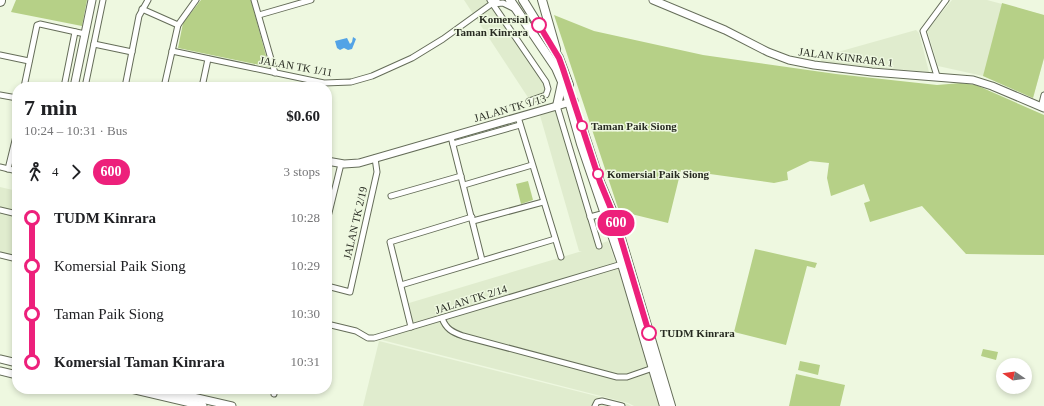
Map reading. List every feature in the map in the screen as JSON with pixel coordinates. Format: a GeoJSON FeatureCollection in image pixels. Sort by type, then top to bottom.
{"type":"FeatureCollection","features":[{"type":"Feature","properties":{"kind":"main road"},"geometry":{"type":"LineString","coordinates":[[510,0],[556,68]]}},
{"type":"Feature","properties":{"kind":"main road"},"geometry":{"type":"LineString","coordinates":[[516,0],[551,53],[562,83],[572,102],[581,144],[622,264],[664,406]]}},
{"type":"Feature","properties":{"kind":"main road"},"geometry":{"type":"LineString","coordinates":[[523,0],[559,58]]}},
{"type":"Feature","properties":{"kind":"main road"},"geometry":{"type":"LineString","coordinates":[[542,0],[572,102],[600,182],[614,216],[671,406]]}},
{"type":"Feature","properties":{"kind":"main road"},"geometry":{"type":"LineString","coordinates":[[557,106],[562,83]]}},
{"type":"Feature","properties":{"kind":"street"},"geometry":{"type":"LineString","coordinates":[[75,82],[92,0]]}},
{"type":"Feature","properties":{"kind":"street"},"geometry":{"type":"LineString","coordinates":[[86,82],[103,0]]}},
{"type":"Feature","properties":{"kind":"street"},"geometry":{"type":"LineString","coordinates":[[125,82],[139,16],[148,0]]}},
{"type":"Feature","properties":{"kind":"street"},"geometry":{"type":"LineString","coordinates":[[165,82],[178,25],[196,0]]}},
{"type":"Feature","properties":{"kind":"street"},"geometry":{"type":"LineString","coordinates":[[254,0],[275,73]]}},
{"type":"Feature","properties":{"kind":"street"},"geometry":{"type":"LineString","coordinates":[[259,15],[296,2],[311,0]]}},
{"type":"Feature","properties":{"kind":"street","name":"JALAN KINRARA 1"},"geometry":{"type":"LineString","coordinates":[[653,0],[726,30],[768,52],[789,60],[814,65],[877,73],[962,78],[981,82],[1043,107]]}},
{"type":"Feature","properties":{"kind":"street"},"geometry":{"type":"LineString","coordinates":[[936,76],[923,31],[946,0]]}},
{"type":"Feature","properties":{"kind":"street"},"geometry":{"type":"LineString","coordinates":[[494,2],[508,4],[517,10]]}},
{"type":"Feature","properties":{"kind":"street"},"geometry":{"type":"LineString","coordinates":[[494,2],[546,82],[548,89],[546,95],[529,101]]}},
{"type":"Feature","properties":{"kind":"street","name":"JALAN TK 1/11"},"geometry":{"type":"LineString","coordinates":[[332,83],[351,82],[372,76],[412,58],[443,39],[494,2]]}},
{"type":"Feature","properties":{"kind":"street"},"geometry":{"type":"LineString","coordinates":[[142,9],[178,25]]}},
{"type":"Feature","properties":{"kind":"street"},"geometry":{"type":"LineString","coordinates":[[25,82],[37,25],[40,24],[85,34]]}},
{"type":"Feature","properties":{"kind":"street"},"geometry":{"type":"LineString","coordinates":[[65,82],[74,32]]}},
{"type":"Feature","properties":{"kind":"street"},"geometry":{"type":"LineString","coordinates":[[94,44],[132,52]]}},
{"type":"Feature","properties":{"kind":"street","name":"JALAN TK 1/11"},"geometry":{"type":"LineString","coordinates":[[172,51],[319,82]]}},
{"type":"Feature","properties":{"kind":"street"},"geometry":{"type":"LineString","coordinates":[[0,55],[29,61]]}},
{"type":"Feature","properties":{"kind":"street"},"geometry":{"type":"LineString","coordinates":[[203,82],[208,59]]}},
{"type":"Feature","properties":{"kind":"street"},"geometry":{"type":"LineString","coordinates":[[0,95],[12,97]]}},
{"type":"Feature","properties":{"kind":"street"},"geometry":{"type":"LineString","coordinates":[[1043,107],[1044,95]]}},
{"type":"Feature","properties":{"kind":"street","name":"JALAN TK 1/13"},"geometry":{"type":"LineString","coordinates":[[332,162],[341,164],[359,163],[572,102]]}},
{"type":"Feature","properties":{"kind":"street"},"geometry":{"type":"LineString","coordinates":[[557,106],[599,246]]}},
{"type":"Feature","properties":{"kind":"street"},"geometry":{"type":"LineString","coordinates":[[518,117],[561,257]]}},
{"type":"Feature","properties":{"kind":"street"},"geometry":{"type":"LineString","coordinates":[[453,144],[520,125]]}},
{"type":"Feature","properties":{"kind":"street"},"geometry":{"type":"LineString","coordinates":[[451,137],[482,260]]}},
{"type":"Feature","properties":{"kind":"street"},"geometry":{"type":"LineString","coordinates":[[8,169],[12,153]]}},
{"type":"Feature","properties":{"kind":"street","name":"JALAN TK 2/19"},"geometry":{"type":"LineString","coordinates":[[332,287],[350,292],[377,172],[375,158]]}},
{"type":"Feature","properties":{"kind":"street"},"geometry":{"type":"LineString","coordinates":[[332,201],[341,164]]}},
{"type":"Feature","properties":{"kind":"street"},"geometry":{"type":"LineString","coordinates":[[464,185],[532,165]]}},
{"type":"Feature","properties":{"kind":"street"},"geometry":{"type":"LineString","coordinates":[[0,167],[12,170]]}},
{"type":"Feature","properties":{"kind":"street"},"geometry":{"type":"LineString","coordinates":[[391,196],[461,176]]}},
{"type":"Feature","properties":{"kind":"street"},"geometry":{"type":"LineString","coordinates":[[411,327],[390,244],[392,240],[543,202]]}},
{"type":"Feature","properties":{"kind":"street"},"geometry":{"type":"LineString","coordinates":[[0,210],[12,213]]}},
{"type":"Feature","properties":{"kind":"street"},"geometry":{"type":"LineString","coordinates":[[590,217],[605,213]]}},
{"type":"Feature","properties":{"kind":"street"},"geometry":{"type":"LineString","coordinates":[[400,285],[555,239]]}},
{"type":"Feature","properties":{"kind":"street"},"geometry":{"type":"LineString","coordinates":[[0,255],[12,258]]}},
{"type":"Feature","properties":{"kind":"street","name":"JALAN TK 2/14"},"geometry":{"type":"LineString","coordinates":[[332,325],[356,331],[368,338],[374,338],[622,264]]}},
{"type":"Feature","properties":{"kind":"street"},"geometry":{"type":"LineString","coordinates":[[442,318],[444,326],[451,332],[617,377],[627,377],[653,368]]}},
{"type":"Feature","properties":{"kind":"street"},"geometry":{"type":"LineString","coordinates":[[0,359],[12,362]]}},
{"type":"Feature","properties":{"kind":"street"},"geometry":{"type":"LineString","coordinates":[[0,371],[12,374]]}},
{"type":"Feature","properties":{"kind":"street"},"geometry":{"type":"LineString","coordinates":[[152,394],[203,406]]}},
{"type":"Feature","properties":{"kind":"street"},"geometry":{"type":"LineString","coordinates":[[180,394],[232,406]]}},
{"type":"Feature","properties":{"kind":"street"},"geometry":{"type":"LineString","coordinates":[[596,406],[597,402],[602,401],[622,406]]}},
{"type":"Feature","properties":{"kind":"shaded area"},"geometry":{"type":"Polygon","coordinates":[[[464,0],[490,0],[545,83],[546,89],[544,93],[529,99],[464,0]]]}},
{"type":"Feature","properties":{"kind":"shaded area"},"geometry":{"type":"Polygon","coordinates":[[[952,0],[987,0],[1044,15],[1044,58],[1033,98],[983,76],[938,66],[927,30],[952,0]]]}},
{"type":"Feature","properties":{"kind":"shaded area"},"geometry":{"type":"Polygon","coordinates":[[[916,30],[919,33],[929,72],[822,63],[820,57],[916,30]]]}},
{"type":"Feature","properties":{"kind":"shaded area"},"geometry":{"type":"Polygon","coordinates":[[[556,107],[597,245],[608,241],[616,264],[619,266],[659,406],[634,406],[628,403],[378,339],[414,328],[409,303],[582,251],[579,251],[539,112],[556,107]]]}},
{"type":"Feature","properties":{"kind":"shaded area"},"geometry":{"type":"Polygon","coordinates":[[[0,187],[12,190],[12,256],[0,253],[0,187]]]}},
{"type":"Feature","properties":{"kind":"shaded area"},"geometry":{"type":"Polygon","coordinates":[[[379,341],[628,404],[631,406],[363,406],[379,341]]]}},
{"type":"Feature","properties":{"kind":"green space"},"geometry":{"type":"Polygon","coordinates":[[[16,0],[87,0],[82,26],[11,12],[16,0]]]}},
{"type":"Feature","properties":{"kind":"green space"},"geometry":{"type":"Polygon","coordinates":[[[201,0],[251,0],[269,67],[178,48],[183,23],[201,0]]]}},
{"type":"Feature","properties":{"kind":"green space"},"geometry":{"type":"Polygon","coordinates":[[[1002,3],[1044,15],[1044,58],[1033,98],[983,76],[1002,3]]]}},
{"type":"Feature","properties":{"kind":"green space"},"geometry":{"type":"Polygon","coordinates":[[[554,15],[594,31],[703,55],[836,74],[937,85],[961,83],[976,85],[1044,115],[1044,255],[966,254],[922,206],[870,222],[864,203],[870,201],[864,184],[831,196],[827,178],[829,163],[810,161],[787,172],[788,180],[774,183],[681,170],[668,223],[619,211],[554,15]]]}},
{"type":"Feature","properties":{"kind":"green space"},"geometry":{"type":"Polygon","coordinates":[[[528,181],[533,200],[521,204],[516,184],[528,181]]]}},
{"type":"Feature","properties":{"kind":"green space"},"geometry":{"type":"Polygon","coordinates":[[[755,249],[817,263],[815,268],[807,266],[786,345],[734,332],[755,249]]]}},
{"type":"Feature","properties":{"kind":"green space"},"geometry":{"type":"Polygon","coordinates":[[[983,349],[998,352],[996,360],[981,356],[983,349]]]}},
{"type":"Feature","properties":{"kind":"green space"},"geometry":{"type":"Polygon","coordinates":[[[800,361],[820,365],[818,375],[798,370],[800,361]]]}},
{"type":"Feature","properties":{"kind":"green space"},"geometry":{"type":"Polygon","coordinates":[[[796,374],[845,385],[840,406],[789,406],[796,374]]]}},
{"type":"Feature","properties":{"kind":"water"},"geometry":{"type":"Polygon","coordinates":[[[353,37],[356,39],[352,49],[348,50],[344,48],[340,50],[337,48],[335,41],[347,38],[350,44],[353,37]]]}},
{"type":"Feature","properties":{"kind":"bus line","name":"600"},"geometry":{"type":"LineString","coordinates":[[539,25],[559,58],[563,69],[586,142],[614,216],[649,333]]}},
{"type":"Feature","properties":{"kind":"place","name":"Komersial Taman Kinrara"},"geometry":{"type":"Point","coordinates":[539,25]}},
{"type":"Feature","properties":{"kind":"place","name":"Taman Paik Siong"},"geometry":{"type":"Point","coordinates":[582,126]}},
{"type":"Feature","properties":{"kind":"place","name":"Komersial Paik Siong"},"geometry":{"type":"Point","coordinates":[598,174]}},
{"type":"Feature","properties":{"kind":"place","name":"TUDM Kinrara"},"geometry":{"type":"Point","coordinates":[649,333]}}]}
